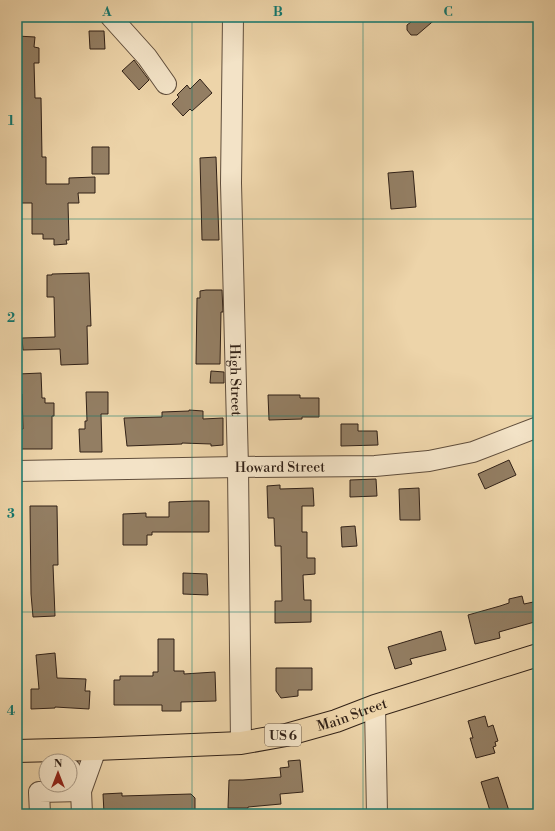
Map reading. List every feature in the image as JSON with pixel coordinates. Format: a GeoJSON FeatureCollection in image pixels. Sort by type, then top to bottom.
{"type":"FeatureCollection","features":[{"type":"Feature","properties":{"kind":"main road","name":"Main Street"},"geometry":{"type":"LineString","coordinates":[[76,753],[96,749],[241,743],[286,735],[336,721],[375,706],[538,655]]}},
{"type":"Feature","properties":{"kind":"main road","name":"Main Street"},"geometry":{"type":"LineString","coordinates":[[17,751],[38,753]]}},
{"type":"Feature","properties":{"kind":"street"},"geometry":{"type":"LineString","coordinates":[[111,17],[147,57],[166,84]]}},
{"type":"Feature","properties":{"kind":"street","name":"High Street"},"geometry":{"type":"LineString","coordinates":[[233,17],[231,176],[238,467],[241,743]]}},
{"type":"Feature","properties":{"kind":"street","name":"Howard Street"},"geometry":{"type":"LineString","coordinates":[[17,471],[375,466],[429,461],[473,452],[538,427]]}},
{"type":"Feature","properties":{"kind":"street"},"geometry":{"type":"LineString","coordinates":[[375,706],[377,814]]}},
{"type":"Feature","properties":{"kind":"street"},"geometry":{"type":"LineString","coordinates":[[82,814],[81,791],[96,749]]}},
{"type":"Feature","properties":{"kind":"street"},"geometry":{"type":"LineString","coordinates":[[78,785],[81,791]]}},
{"type":"Feature","properties":{"kind":"street"},"geometry":{"type":"LineString","coordinates":[[40,814],[39,792],[81,791]]}},
{"type":"Feature","properties":{"kind":"building"},"geometry":{"type":"Polygon","coordinates":[[[412,17],[438,17],[417,35],[411,35],[407,30],[407,25],[411,22],[412,17]]]}},
{"type":"Feature","properties":{"kind":"building"},"geometry":{"type":"Polygon","coordinates":[[[89,31],[104,31],[105,49],[90,49],[89,31]]]}},
{"type":"Feature","properties":{"kind":"building"},"geometry":{"type":"Polygon","coordinates":[[[17,36],[35,37],[34,47],[39,48],[39,63],[34,63],[35,98],[41,98],[42,157],[46,157],[46,184],[69,184],[69,178],[95,177],[95,193],[78,193],[79,203],[68,203],[69,240],[66,240],[67,244],[54,245],[54,239],[43,239],[43,234],[32,234],[32,203],[19,203],[20,135],[17,135],[17,36]]]}},
{"type":"Feature","properties":{"kind":"building"},"geometry":{"type":"Polygon","coordinates":[[[134,60],[149,80],[139,90],[122,71],[134,60]]]}},
{"type":"Feature","properties":{"kind":"building"},"geometry":{"type":"Polygon","coordinates":[[[200,79],[212,93],[192,111],[190,109],[183,116],[172,104],[179,97],[177,95],[187,85],[190,89],[200,79]]]}},
{"type":"Feature","properties":{"kind":"building"},"geometry":{"type":"Polygon","coordinates":[[[92,147],[109,147],[109,174],[92,174],[92,147]]]}},
{"type":"Feature","properties":{"kind":"building"},"geometry":{"type":"Polygon","coordinates":[[[216,157],[219,240],[202,240],[200,158],[216,157]]]}},
{"type":"Feature","properties":{"kind":"building"},"geometry":{"type":"Polygon","coordinates":[[[413,171],[416,207],[391,209],[388,173],[413,171]]]}},
{"type":"Feature","properties":{"kind":"building"},"geometry":{"type":"Polygon","coordinates":[[[89,273],[91,326],[87,326],[88,364],[61,365],[60,349],[23,350],[22,338],[55,337],[54,297],[47,297],[47,275],[89,273]]]}},
{"type":"Feature","properties":{"kind":"building"},"geometry":{"type":"Polygon","coordinates":[[[222,290],[223,312],[221,312],[220,364],[196,364],[197,298],[200,298],[200,291],[222,290]]]}},
{"type":"Feature","properties":{"kind":"building"},"geometry":{"type":"Polygon","coordinates":[[[211,371],[224,372],[224,383],[210,383],[211,371]]]}},
{"type":"Feature","properties":{"kind":"building"},"geometry":{"type":"Polygon","coordinates":[[[41,373],[42,398],[45,398],[45,403],[54,403],[54,416],[52,416],[52,449],[17,449],[17,429],[23,429],[22,394],[19,394],[18,374],[41,373]]]}},
{"type":"Feature","properties":{"kind":"building"},"geometry":{"type":"Polygon","coordinates":[[[86,392],[108,392],[108,414],[101,414],[102,452],[80,452],[79,429],[85,429],[85,421],[87,421],[86,392]]]}},
{"type":"Feature","properties":{"kind":"building"},"geometry":{"type":"Polygon","coordinates":[[[268,395],[300,395],[300,398],[319,398],[319,417],[269,420],[268,395]]]}},
{"type":"Feature","properties":{"kind":"building"},"geometry":{"type":"Polygon","coordinates":[[[189,410],[203,411],[203,419],[223,418],[223,445],[211,446],[211,444],[182,443],[127,446],[124,418],[162,417],[162,412],[189,410]]]}},
{"type":"Feature","properties":{"kind":"building"},"geometry":{"type":"Polygon","coordinates":[[[341,424],[358,424],[358,431],[377,431],[378,445],[341,446],[341,424]]]}},
{"type":"Feature","properties":{"kind":"building"},"geometry":{"type":"Polygon","coordinates":[[[509,460],[516,475],[485,489],[478,474],[509,460]]]}},
{"type":"Feature","properties":{"kind":"building"},"geometry":{"type":"Polygon","coordinates":[[[376,479],[377,496],[350,497],[350,480],[376,479]]]}},
{"type":"Feature","properties":{"kind":"building"},"geometry":{"type":"Polygon","coordinates":[[[280,485],[280,489],[313,488],[314,506],[302,506],[302,532],[307,532],[307,558],[315,558],[315,574],[303,575],[304,600],[311,600],[311,622],[275,623],[275,601],[282,601],[281,546],[275,546],[274,518],[268,518],[267,486],[280,485]]]}},
{"type":"Feature","properties":{"kind":"building"},"geometry":{"type":"Polygon","coordinates":[[[419,488],[420,520],[400,520],[399,489],[419,488]]]}},
{"type":"Feature","properties":{"kind":"building"},"geometry":{"type":"Polygon","coordinates":[[[209,501],[209,532],[152,532],[152,535],[147,535],[147,545],[123,545],[123,514],[146,513],[146,517],[169,517],[169,502],[209,501]]]}},
{"type":"Feature","properties":{"kind":"building"},"geometry":{"type":"Polygon","coordinates":[[[30,506],[57,506],[58,565],[53,565],[55,616],[33,617],[31,594],[30,506]]]}},
{"type":"Feature","properties":{"kind":"building"},"geometry":{"type":"Polygon","coordinates":[[[355,526],[357,546],[342,547],[341,527],[355,526]]]}},
{"type":"Feature","properties":{"kind":"building"},"geometry":{"type":"Polygon","coordinates":[[[183,573],[207,574],[208,595],[183,594],[183,573]]]}},
{"type":"Feature","properties":{"kind":"building"},"geometry":{"type":"Polygon","coordinates":[[[522,596],[524,604],[538,601],[538,621],[499,632],[500,638],[475,644],[468,615],[509,603],[509,599],[522,596]]]}},
{"type":"Feature","properties":{"kind":"building"},"geometry":{"type":"Polygon","coordinates":[[[441,631],[446,650],[410,659],[412,664],[395,669],[388,647],[441,631]]]}},
{"type":"Feature","properties":{"kind":"building"},"geometry":{"type":"Polygon","coordinates":[[[158,639],[174,639],[174,671],[184,671],[184,674],[215,672],[216,701],[181,702],[181,711],[162,711],[162,705],[114,705],[114,680],[120,680],[120,676],[153,676],[153,672],[158,672],[158,639]]]}},
{"type":"Feature","properties":{"kind":"building"},"geometry":{"type":"Polygon","coordinates":[[[55,653],[57,678],[86,679],[85,691],[90,691],[89,709],[55,707],[31,709],[31,689],[39,689],[36,655],[55,653]]]}},
{"type":"Feature","properties":{"kind":"building"},"geometry":{"type":"Polygon","coordinates":[[[276,668],[312,668],[312,690],[298,690],[298,696],[281,698],[276,691],[276,668]]]}},
{"type":"Feature","properties":{"kind":"building"},"geometry":{"type":"Polygon","coordinates":[[[485,716],[488,727],[493,725],[498,741],[495,742],[496,746],[493,747],[495,753],[476,758],[470,738],[473,738],[468,721],[485,716]]]}},
{"type":"Feature","properties":{"kind":"building"},"geometry":{"type":"Polygon","coordinates":[[[300,760],[303,792],[280,794],[281,804],[248,808],[228,808],[229,780],[281,777],[280,768],[289,767],[288,761],[300,760]]]}},
{"type":"Feature","properties":{"kind":"building"},"geometry":{"type":"Polygon","coordinates":[[[498,777],[510,814],[491,814],[481,782],[498,777]]]}},
{"type":"Feature","properties":{"kind":"building"},"geometry":{"type":"Polygon","coordinates":[[[122,793],[122,796],[191,794],[195,798],[195,814],[104,813],[103,794],[122,793]]]}}]}
